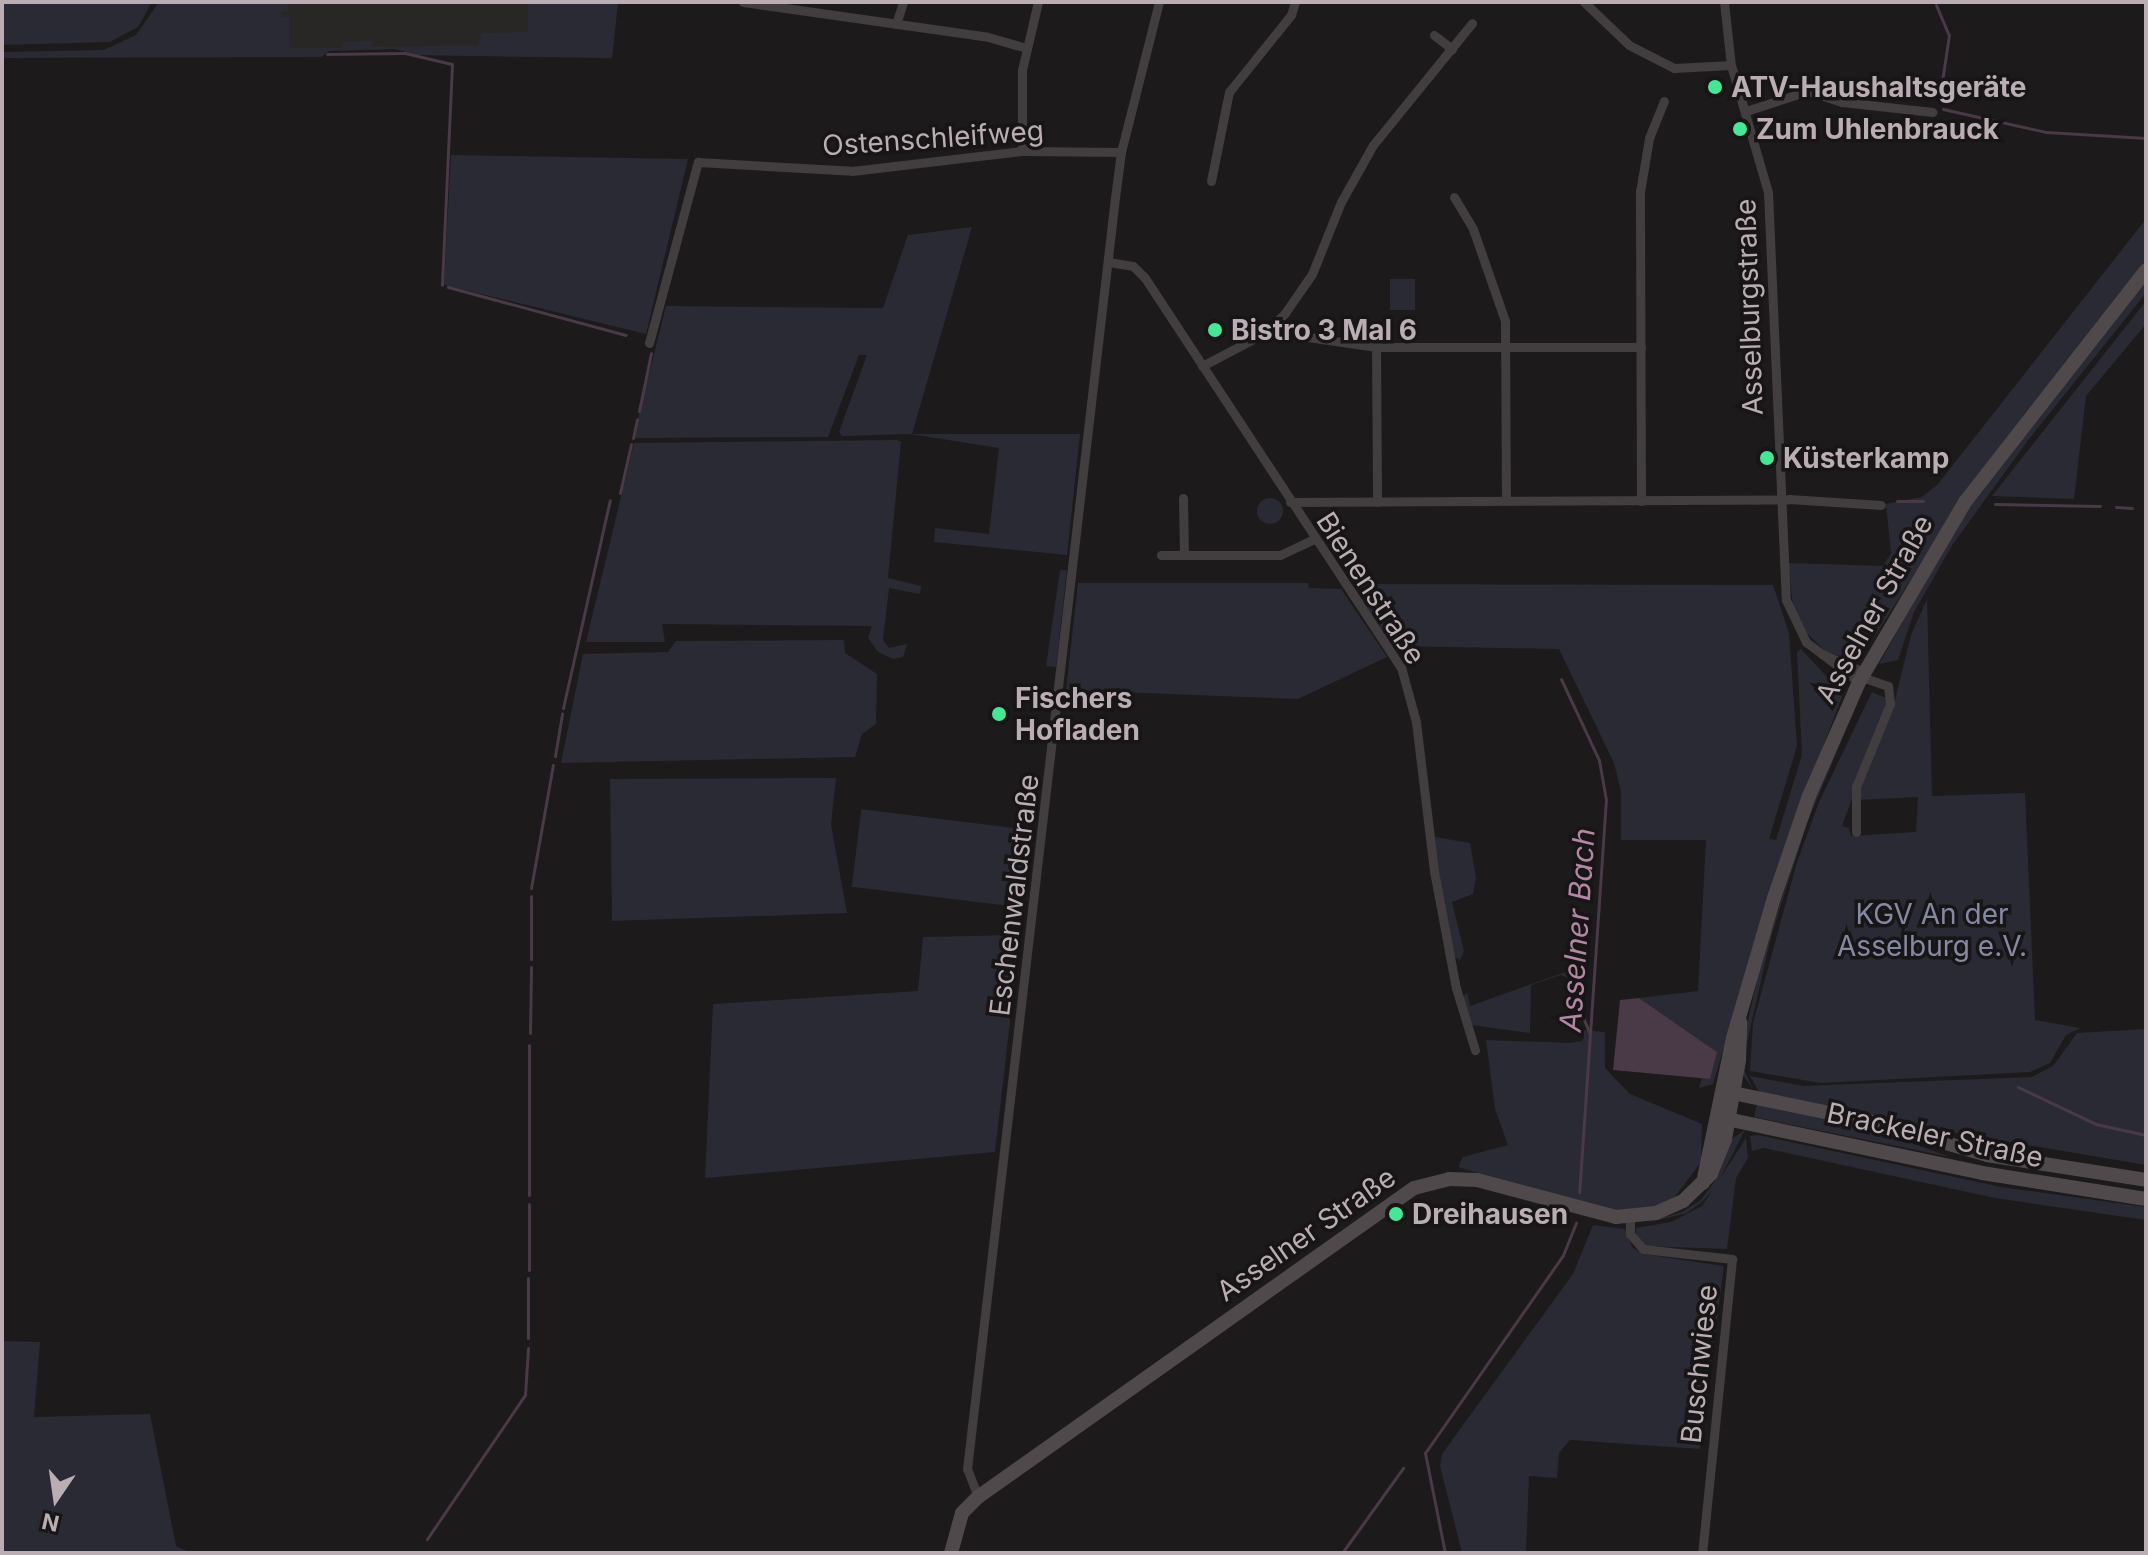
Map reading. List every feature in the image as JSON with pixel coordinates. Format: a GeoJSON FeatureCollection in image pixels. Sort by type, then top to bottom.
{"type":"FeatureCollection","features":[{"type":"Feature","properties":{"kind":"main road","name":"Asselner Straße"},"geometry":{"type":"LineString","coordinates":[[978,1497],[1414,1188],[1449,1179],[1477,1180],[1600,1214],[1630,1217],[1669,1208],[1703,1183],[1718,1158],[1722,1118],[1740,1022],[1796,832],[1862,677],[1965,502],[2146,270]]}},
{"type":"Feature","properties":{"kind":"main road","name":"Brackeler Straße"},"geometry":{"type":"LineString","coordinates":[[1727,1091],[1873,1122],[1987,1155],[2146,1180]]}},
{"type":"Feature","properties":{"kind":"main road","name":"Brackeler Straße"},"geometry":{"type":"LineString","coordinates":[[1722,1118],[1982,1173],[2146,1199]]}},
{"type":"Feature","properties":{"kind":"main road"},"geometry":{"type":"LineString","coordinates":[[951,1553],[962,1513],[978,1497]]}},
{"type":"Feature","properties":{"kind":"street"},"geometry":{"type":"LineString","coordinates":[[743,2],[793,6],[1026,48]]}},
{"type":"Feature","properties":{"kind":"street"},"geometry":{"type":"LineString","coordinates":[[896,24],[903,2]]}},
{"type":"Feature","properties":{"kind":"street"},"geometry":{"type":"LineString","coordinates":[[1022,151],[1026,48],[1038,2]]}},
{"type":"Feature","properties":{"kind":"street","name":"Eschenwaldstraße"},"geometry":{"type":"LineString","coordinates":[[978,1497],[967,1480],[1121,152],[1159,2]]}},
{"type":"Feature","properties":{"kind":"street"},"geometry":{"type":"LineString","coordinates":[[1211,181],[1229,92],[1291,15],[1295,2]]}},
{"type":"Feature","properties":{"kind":"street"},"geometry":{"type":"LineString","coordinates":[[1584,2],[1629,45],[1674,68],[1731,65]]}},
{"type":"Feature","properties":{"kind":"street","name":"Asselburgstraße"},"geometry":{"type":"LineString","coordinates":[[1724,2],[1731,65],[1768,192],[1786,600],[1800,635],[1818,653],[1862,677],[1888,686],[1890,704],[1856,787],[1856,832]]}},
{"type":"Feature","properties":{"kind":"street"},"geometry":{"type":"LineString","coordinates":[[1202,366],[1276,323],[1312,274],[1349,185],[1373,145],[1472,23]]}},
{"type":"Feature","properties":{"kind":"street"},"geometry":{"type":"LineString","coordinates":[[1434,35],[1452,49]]}},
{"type":"Feature","properties":{"kind":"street"},"geometry":{"type":"LineString","coordinates":[[1746,111],[1808,91],[1842,102],[1932,112]]}},
{"type":"Feature","properties":{"kind":"street"},"geometry":{"type":"LineString","coordinates":[[1641,501],[1640,192],[1649,138],[1664,101]]}},
{"type":"Feature","properties":{"kind":"street","name":"Ostenschleifweg"},"geometry":{"type":"LineString","coordinates":[[649,343],[698,162],[852,171],[1022,151],[1121,152]]}},
{"type":"Feature","properties":{"kind":"street"},"geometry":{"type":"LineString","coordinates":[[1454,197],[1473,229],[1505,321],[1506,501]]}},
{"type":"Feature","properties":{"kind":"street","name":"Bienenstraße"},"geometry":{"type":"LineString","coordinates":[[1108,262],[1139,270],[1405,676],[1453,973],[1475,1050]]}},
{"type":"Feature","properties":{"kind":"street"},"geometry":{"type":"LineString","coordinates":[[1276,323],[1308,337],[1376,347],[1641,347]]}},
{"type":"Feature","properties":{"kind":"street"},"geometry":{"type":"LineString","coordinates":[[1376,347],[1377,502]]}},
{"type":"Feature","properties":{"kind":"street"},"geometry":{"type":"LineString","coordinates":[[1183,498],[1184,555]]}},
{"type":"Feature","properties":{"kind":"street"},"geometry":{"type":"LineString","coordinates":[[1290,502],[1780,499],[1881,505]]}},
{"type":"Feature","properties":{"kind":"street"},"geometry":{"type":"LineString","coordinates":[[1161,555],[1280,555],[1314,539]]}},
{"type":"Feature","properties":{"kind":"street","name":"Buschwiese"},"geometry":{"type":"LineString","coordinates":[[1630,1217],[1630,1234],[1643,1249],[1732,1259],[1702,1553]]}},
{"type":"Feature","properties":{"kind":"shaded area"},"geometry":{"type":"Polygon","coordinates":[[[174,2],[618,2],[612,58],[417,55],[395,49],[329,51],[321,57],[174,56],[174,2]]]}},
{"type":"Feature","properties":{"kind":"shaded area"},"geometry":{"type":"Polygon","coordinates":[[[1639,998],[1717,1052],[1710,1079],[1613,1070],[1620,1000],[1639,998]]]}},
{"type":"Feature","properties":{"kind":"green space"},"geometry":{"type":"Polygon","coordinates":[[[2,2],[152,2],[138,27],[110,42],[2,45],[2,2]]]}},
{"type":"Feature","properties":{"kind":"green space"},"geometry":{"type":"Polygon","coordinates":[[[159,2],[288,2],[289,11],[281,12],[282,18],[289,18],[290,48],[342,48],[343,42],[372,41],[373,47],[478,45],[482,33],[528,32],[528,2],[618,2],[612,58],[417,55],[395,49],[329,51],[321,57],[2,58],[2,52],[104,50],[136,35],[159,2]]]}},
{"type":"Feature","properties":{"kind":"green space"},"geometry":{"type":"Polygon","coordinates":[[[451,155],[688,159],[646,334],[444,285],[451,155]]]}},
{"type":"Feature","properties":{"kind":"green space"},"geometry":{"type":"Polygon","coordinates":[[[2146,219],[2146,262],[1968,489],[1865,652],[1851,660],[1825,651],[1806,632],[1793,607],[1788,563],[1883,566],[1891,553],[1886,504],[1922,497],[1938,484],[2146,219]]]}},
{"type":"Feature","properties":{"kind":"green space"},"geometry":{"type":"Polygon","coordinates":[[[972,227],[912,434],[1080,434],[1067,555],[934,542],[935,528],[989,534],[999,448],[910,434],[842,436],[839,432],[867,355],[859,355],[828,437],[633,438],[666,306],[883,308],[908,235],[972,227]]]}},
{"type":"Feature","properties":{"kind":"green space"},"geometry":{"type":"Polygon","coordinates":[[[2146,278],[2146,293],[2029,439],[1953,544],[1914,612],[1898,660],[1879,664],[1969,505],[2146,278]]]}},
{"type":"Feature","properties":{"kind":"green space"},"geometry":{"type":"Polygon","coordinates":[[[1390,279],[1415,279],[1415,310],[1390,310],[1390,279]]]}},
{"type":"Feature","properties":{"kind":"green space"},"geometry":{"type":"Polygon","coordinates":[[[2146,301],[2146,324],[2086,396],[2074,499],[1992,496],[2146,301]]]}},
{"type":"Feature","properties":{"kind":"green space"},"geometry":{"type":"Polygon","coordinates":[[[901,442],[888,578],[921,586],[920,594],[889,588],[883,640],[889,648],[907,644],[903,657],[893,659],[878,652],[868,638],[872,626],[662,624],[665,642],[586,642],[634,443],[901,442]]]}},
{"type":"Feature","properties":{"kind":"green space"},"geometry":{"type":"Polygon","coordinates":[[[1270,498],[1279,502],[1283,511],[1279,520],[1270,524],[1261,520],[1257,511],[1261,502],[1270,498]]]}},
{"type":"Feature","properties":{"kind":"green space"},"geometry":{"type":"Polygon","coordinates":[[[1060,570],[1067,570],[1056,667],[1046,666],[1060,570]]]}},
{"type":"Feature","properties":{"kind":"green space"},"geometry":{"type":"Polygon","coordinates":[[[1078,583],[1308,583],[1309,588],[1341,589],[1387,657],[1298,699],[1066,690],[1078,583]]]}},
{"type":"Feature","properties":{"kind":"green space"},"geometry":{"type":"Polygon","coordinates":[[[1348,584],[1773,585],[1789,633],[1797,746],[1769,839],[1776,840],[1802,755],[1797,652],[1801,649],[1843,694],[1784,850],[1713,1084],[1699,1088],[1711,1048],[1639,998],[1698,991],[1706,840],[1621,840],[1621,791],[1614,763],[1559,649],[1392,646],[1348,584]]]}},
{"type":"Feature","properties":{"kind":"green space","name":"KGV An der Asselburg e.V."},"geometry":{"type":"Polygon","coordinates":[[[1927,599],[1932,796],[2025,793],[2035,1020],[2080,1028],[2066,1035],[2050,1063],[2030,1072],[1821,1083],[1750,1071],[1753,1023],[1797,862],[1819,802],[1872,692],[1888,699],[1842,826],[1849,828],[1851,836],[1916,832],[1918,797],[1856,800],[1892,712],[1911,635],[1927,599]]]}},
{"type":"Feature","properties":{"kind":"green space"},"geometry":{"type":"Polygon","coordinates":[[[844,640],[845,653],[877,674],[876,724],[862,734],[855,757],[561,763],[583,654],[668,652],[676,641],[844,640]]]}},
{"type":"Feature","properties":{"kind":"green space"},"geometry":{"type":"Polygon","coordinates":[[[1858,701],[1807,823],[1771,937],[1746,1047],[1745,1072],[1753,1089],[1743,1075],[1746,1029],[1760,967],[1813,801],[1858,701]]]}},
{"type":"Feature","properties":{"kind":"green space"},"geometry":{"type":"Polygon","coordinates":[[[836,778],[831,825],[847,913],[612,921],[610,779],[836,778]]]}},
{"type":"Feature","properties":{"kind":"green space"},"geometry":{"type":"Polygon","coordinates":[[[861,809],[1030,830],[1020,907],[852,887],[861,809]]]}},
{"type":"Feature","properties":{"kind":"green space"},"geometry":{"type":"Polygon","coordinates":[[[1435,837],[1470,843],[1476,878],[1473,894],[1452,902],[1464,951],[1460,960],[1454,956],[1442,899],[1435,837]]]}},
{"type":"Feature","properties":{"kind":"green space"},"geometry":{"type":"Polygon","coordinates":[[[1020,935],[995,1152],[705,1178],[713,1004],[918,991],[923,937],[1020,935]]]}},
{"type":"Feature","properties":{"kind":"green space"},"geometry":{"type":"Polygon","coordinates":[[[1574,969],[1568,978],[1561,975],[1531,985],[1530,1033],[1471,1025],[1462,999],[1467,992],[1470,1006],[1574,969]]]}},
{"type":"Feature","properties":{"kind":"green space"},"geometry":{"type":"Polygon","coordinates":[[[2146,1029],[2146,1165],[1950,1132],[1759,1092],[1750,1076],[1803,1086],[2032,1077],[2053,1066],[2077,1033],[2146,1029]]]}},
{"type":"Feature","properties":{"kind":"green space"},"geometry":{"type":"Polygon","coordinates":[[[1583,1030],[1605,1032],[1605,1068],[1630,1094],[1702,1124],[1701,1162],[1674,1198],[1645,1211],[1602,1210],[1458,1167],[1463,1157],[1508,1145],[1495,1109],[1486,1040],[1571,1043],[1582,1041],[1583,1030]]]}},
{"type":"Feature","properties":{"kind":"green space"},"geometry":{"type":"Polygon","coordinates":[[[1757,1104],[1868,1127],[1950,1157],[1754,1117],[1757,1104]]]}},
{"type":"Feature","properties":{"kind":"green space"},"geometry":{"type":"Polygon","coordinates":[[[1745,1130],[1716,1186],[1703,1201],[1687,1213],[1641,1224],[1682,1212],[1701,1200],[1717,1178],[1733,1138],[1745,1130]]]}},
{"type":"Feature","properties":{"kind":"green space"},"geometry":{"type":"Polygon","coordinates":[[[1758,1135],[2001,1187],[2146,1207],[2146,1220],[1995,1198],[1764,1148],[1752,1151],[1750,1136],[1758,1135]]]}},
{"type":"Feature","properties":{"kind":"green space"},"geometry":{"type":"Polygon","coordinates":[[[1746,1138],[1748,1158],[1736,1178],[1727,1249],[1645,1246],[1636,1237],[1636,1228],[1671,1222],[1702,1206],[1746,1138]]]}},
{"type":"Feature","properties":{"kind":"green space"},"geometry":{"type":"Polygon","coordinates":[[[1593,1225],[1625,1229],[1632,1247],[1643,1254],[1724,1266],[1700,1449],[1570,1440],[1559,1453],[1557,1478],[1529,1476],[1526,1553],[1462,1553],[1440,1466],[1442,1454],[1573,1274],[1593,1225]]]}},
{"type":"Feature","properties":{"kind":"green space"},"geometry":{"type":"Polygon","coordinates":[[[2,1341],[40,1342],[34,1417],[150,1414],[176,1546],[191,1553],[2,1553],[2,1341]]]}},
{"type":"Feature","properties":{"kind":"waterway"},"geometry":{"type":"LineString","coordinates":[[1936,5],[1949,35],[1939,101]]}},
{"type":"Feature","properties":{"kind":"waterway"},"geometry":{"type":"LineString","coordinates":[[327,54],[405,53],[452,64],[442,285]]}},
{"type":"Feature","properties":{"kind":"waterway"},"geometry":{"type":"LineString","coordinates":[[1943,109],[2046,132],[2146,138]]}},
{"type":"Feature","properties":{"kind":"waterway"},"geometry":{"type":"LineString","coordinates":[[448,287],[626,335]]}},
{"type":"Feature","properties":{"kind":"waterway"},"geometry":{"type":"LineString","coordinates":[[639,411],[651,353]]}},
{"type":"Feature","properties":{"kind":"waterway"},"geometry":{"type":"LineString","coordinates":[[633,438],[637,419]]}},
{"type":"Feature","properties":{"kind":"waterway"},"geometry":{"type":"LineString","coordinates":[[620,493],[631,444]]}},
{"type":"Feature","properties":{"kind":"waterway"},"geometry":{"type":"LineString","coordinates":[[563,708],[610,500]]}},
{"type":"Feature","properties":{"kind":"waterway"},"geometry":{"type":"LineString","coordinates":[[1897,501],[1923,501]]}},
{"type":"Feature","properties":{"kind":"waterway"},"geometry":{"type":"LineString","coordinates":[[1995,504],[2100,506]]}},
{"type":"Feature","properties":{"kind":"waterway"},"geometry":{"type":"LineString","coordinates":[[2116,507],[2132,508]]}},
{"type":"Feature","properties":{"kind":"waterway","name":"Asselner Bach"},"geometry":{"type":"LineString","coordinates":[[1561,679],[1599,760],[1606,799],[1579,1192]]}},
{"type":"Feature","properties":{"kind":"waterway"},"geometry":{"type":"LineString","coordinates":[[555,756],[562,714]]}},
{"type":"Feature","properties":{"kind":"waterway"},"geometry":{"type":"LineString","coordinates":[[531,888],[553,765]]}},
{"type":"Feature","properties":{"kind":"waterway"},"geometry":{"type":"LineString","coordinates":[[531,896],[531,959]]}},
{"type":"Feature","properties":{"kind":"waterway"},"geometry":{"type":"LineString","coordinates":[[530,1033],[531,967]]}},
{"type":"Feature","properties":{"kind":"waterway"},"geometry":{"type":"LineString","coordinates":[[1583,1017],[1589,1032]]}},
{"type":"Feature","properties":{"kind":"waterway"},"geometry":{"type":"LineString","coordinates":[[529,1045],[529,1195]]}},
{"type":"Feature","properties":{"kind":"waterway"},"geometry":{"type":"LineString","coordinates":[[2018,1087],[2096,1124],[2146,1135]]}},
{"type":"Feature","properties":{"kind":"waterway"},"geometry":{"type":"LineString","coordinates":[[529,1204],[529,1270]]}},
{"type":"Feature","properties":{"kind":"waterway"},"geometry":{"type":"LineString","coordinates":[[1445,1553],[1425,1453],[1563,1255],[1576,1222]]}},
{"type":"Feature","properties":{"kind":"waterway"},"geometry":{"type":"LineString","coordinates":[[528,1278],[528,1338]]}},
{"type":"Feature","properties":{"kind":"waterway"},"geometry":{"type":"LineString","coordinates":[[427,1539],[525,1395],[528,1348]]}},
{"type":"Feature","properties":{"kind":"waterway","name":"Asselner Bach"},"geometry":{"type":"LineString","coordinates":[[1342,1553],[1403,1468]]}},
{"type":"Feature","properties":{"kind":"place","name":"ATV-Haushaltsgeräte"},"geometry":{"type":"Point","coordinates":[1715,87]}},
{"type":"Feature","properties":{"kind":"place","name":"Zum Uhlenbrauck"},"geometry":{"type":"Point","coordinates":[1740,129]}},
{"type":"Feature","properties":{"kind":"place","name":"Bistro 3 Mal 6"},"geometry":{"type":"Point","coordinates":[1215,330]}},
{"type":"Feature","properties":{"kind":"place","name":"Küsterkamp"},"geometry":{"type":"Point","coordinates":[1767,458]}},
{"type":"Feature","properties":{"kind":"place","name":"Fischers Hofladen"},"geometry":{"type":"Point","coordinates":[999,714]}},
{"type":"Feature","properties":{"kind":"place","name":"Dreihausen"},"geometry":{"type":"Point","coordinates":[1396,1214]}}]}
